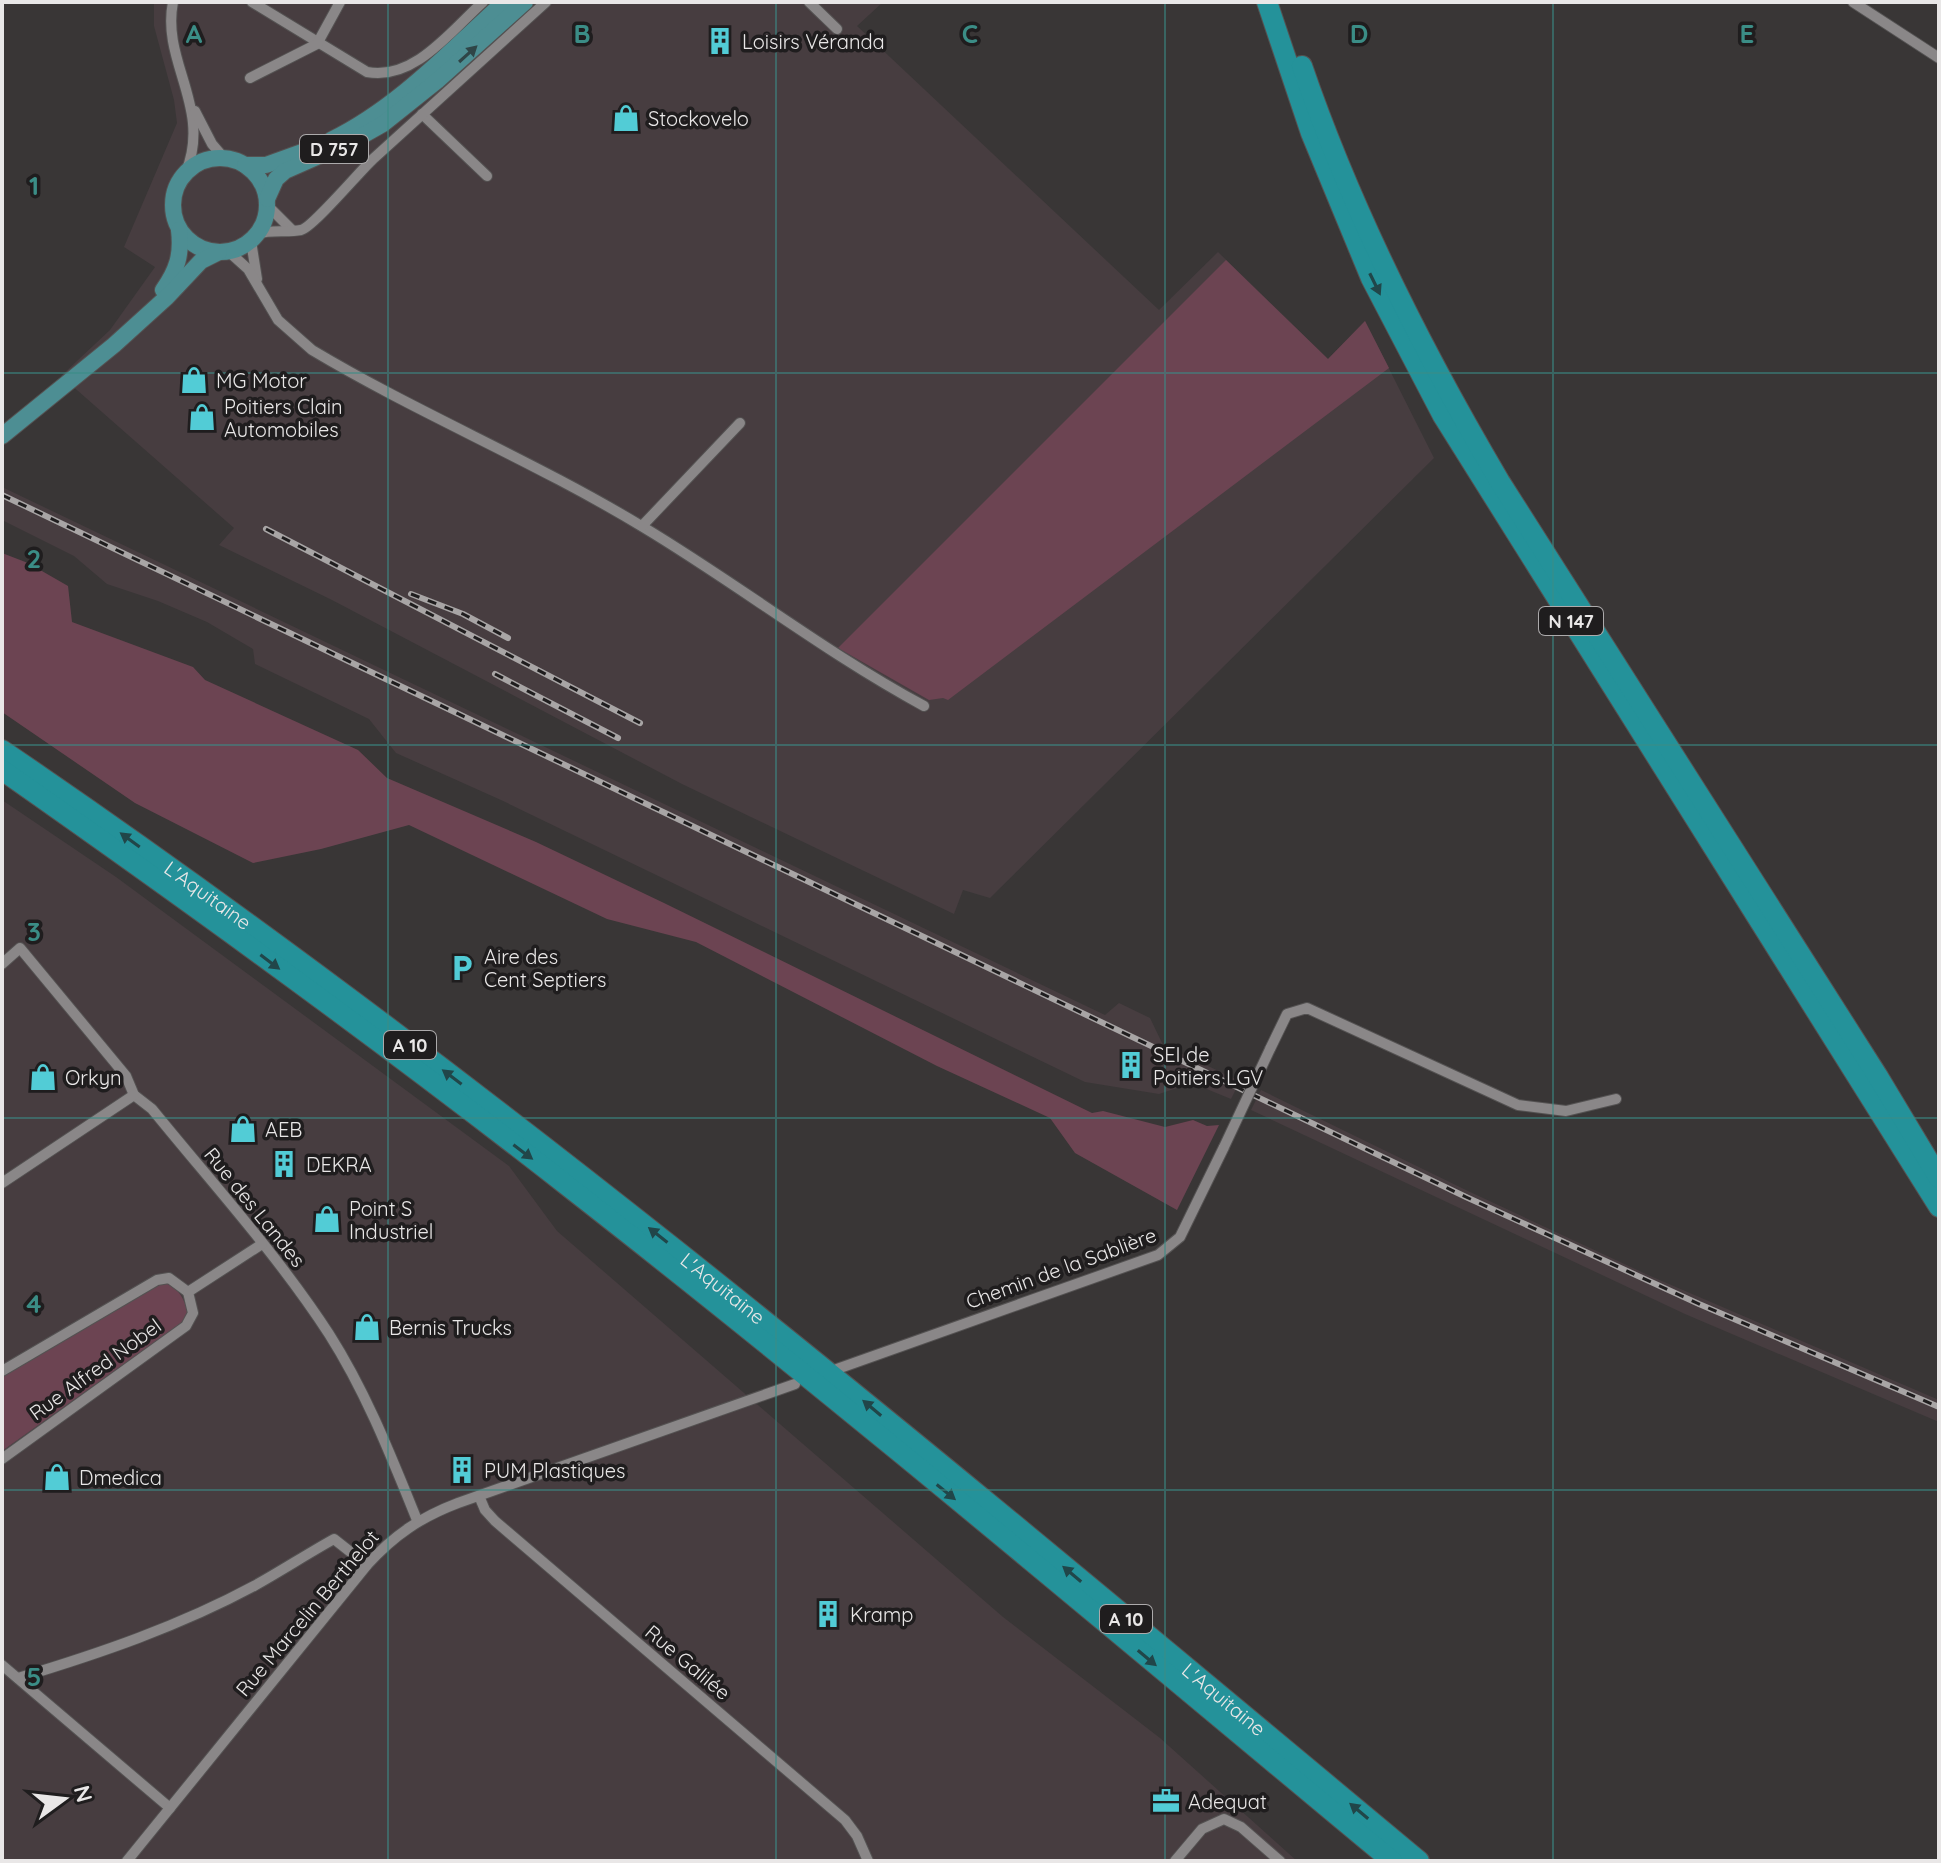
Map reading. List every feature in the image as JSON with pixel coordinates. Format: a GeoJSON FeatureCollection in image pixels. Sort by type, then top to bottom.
{"type":"FeatureCollection","features":[{"type":"Feature","properties":{"kind":"highway","name":"N 147"},"geometry":{"type":"LineString","coordinates":[[1267,2],[1311,133],[1371,278],[1443,416],[1939,1207]]}},
{"type":"Feature","properties":{"kind":"highway","name":"N 147"},"geometry":{"type":"LineString","coordinates":[[1280,2],[1328,137],[1358,210],[1460,414],[1939,1178]]}},
{"type":"Feature","properties":{"kind":"highway","name":"L'Aquitaine"},"geometry":{"type":"LineString","coordinates":[[2,750],[275,944],[672,1246],[1419,1861]]}},
{"type":"Feature","properties":{"kind":"highway","name":"L'Aquitaine"},"geometry":{"type":"LineString","coordinates":[[2,770],[252,948],[572,1189],[861,1422],[1392,1861]]}},
{"type":"Feature","properties":{"kind":"main road","name":"D 757"},"geometry":{"type":"LineString","coordinates":[[245,165],[272,164],[410,105],[504,2]]}},
{"type":"Feature","properties":{"kind":"main road","name":"D 757"},"geometry":{"type":"LineString","coordinates":[[267,202],[276,179],[285,171],[368,133],[410,105],[525,2]]}},
{"type":"Feature","properties":{"kind":"main road"},"geometry":{"type":"LineString","coordinates":[[2,436],[139,322],[201,261],[254,237],[264,220],[267,202],[256,174],[245,165],[224,158],[204,160],[186,172],[174,193],[174,217],[181,248],[177,267],[139,322]]}},
{"type":"Feature","properties":{"kind":"main road"},"geometry":{"type":"LineString","coordinates":[[179,229],[189,241],[203,249],[224,252]]}},
{"type":"Feature","properties":{"kind":"street"},"geometry":{"type":"LineString","coordinates":[[173,2],[171,31],[190,102],[195,141],[186,172]]}},
{"type":"Feature","properties":{"kind":"street"},"geometry":{"type":"LineString","coordinates":[[252,2],[367,72],[383,75],[417,61],[483,2]]}},
{"type":"Feature","properties":{"kind":"street"},"geometry":{"type":"LineString","coordinates":[[250,78],[317,44],[340,2]]}},
{"type":"Feature","properties":{"kind":"street"},"geometry":{"type":"LineString","coordinates":[[259,289],[254,237],[291,229],[299,231],[313,224],[410,105],[546,2]]}},
{"type":"Feature","properties":{"kind":"street"},"geometry":{"type":"LineString","coordinates":[[809,2],[837,29]]}},
{"type":"Feature","properties":{"kind":"street"},"geometry":{"type":"LineString","coordinates":[[1853,2],[1868,6],[1939,58]]}},
{"type":"Feature","properties":{"kind":"street"},"geometry":{"type":"LineString","coordinates":[[190,102],[212,144],[224,158]]}},
{"type":"Feature","properties":{"kind":"street"},"geometry":{"type":"LineString","coordinates":[[410,105],[487,176]]}},
{"type":"Feature","properties":{"kind":"street"},"geometry":{"type":"LineString","coordinates":[[267,202],[291,229]]}},
{"type":"Feature","properties":{"kind":"street"},"geometry":{"type":"LineString","coordinates":[[224,252],[243,263],[278,320],[312,350],[642,526],[844,660],[924,706]]}},
{"type":"Feature","properties":{"kind":"street"},"geometry":{"type":"LineString","coordinates":[[642,526],[740,423]]}},
{"type":"Feature","properties":{"kind":"street","name":"Rue des Landes"},"geometry":{"type":"LineString","coordinates":[[2,964],[20,948],[126,1076],[134,1095],[152,1109],[293,1281],[343,1357],[387,1445],[417,1520]]}},
{"type":"Feature","properties":{"kind":"street","name":"Chemin de la Sablière"},"geometry":{"type":"LineString","coordinates":[[837,1369],[1158,1255],[1180,1237],[1287,1014],[1307,1008],[1518,1105],[1566,1111],[1616,1099]]}},
{"type":"Feature","properties":{"kind":"street"},"geometry":{"type":"LineString","coordinates":[[2,1183],[134,1095]]}},
{"type":"Feature","properties":{"kind":"street"},"geometry":{"type":"LineString","coordinates":[[2,1371],[157,1280],[169,1278],[188,1292],[262,1244]]}},
{"type":"Feature","properties":{"kind":"street","name":"Rue Alfred Nobel"},"geometry":{"type":"LineString","coordinates":[[2,1459],[186,1326],[193,1313],[188,1292]]}},
{"type":"Feature","properties":{"kind":"street","name":"Rue Marcelin Berthelot"},"geometry":{"type":"LineString","coordinates":[[127,1861],[367,1565],[395,1536],[417,1520],[795,1384]]}},
{"type":"Feature","properties":{"kind":"street","name":"Rue Galilée"},"geometry":{"type":"LineString","coordinates":[[479,1496],[485,1510],[495,1521],[845,1820],[857,1836],[868,1861]]}},
{"type":"Feature","properties":{"kind":"street"},"geometry":{"type":"LineString","coordinates":[[18,1678],[96,1655],[163,1628],[252,1587],[334,1539],[367,1565]]}},
{"type":"Feature","properties":{"kind":"street"},"geometry":{"type":"LineString","coordinates":[[2,1665],[170,1808]]}},
{"type":"Feature","properties":{"kind":"street"},"geometry":{"type":"LineString","coordinates":[[1175,1861],[1202,1829],[1224,1819],[1241,1827],[1280,1861]]}},
{"type":"Feature","properties":{"kind":"shaded area"},"geometry":{"type":"Polygon","coordinates":[[[154,2],[883,2],[857,26],[1159,310],[1218,252],[1328,359],[1365,321],[1434,458],[990,898],[963,890],[954,914],[682,784],[332,600],[219,545],[234,528],[61,376],[110,330],[155,267],[124,247],[177,123],[154,26],[154,2]]]}},
{"type":"Feature","properties":{"kind":"shaded area"},"geometry":{"type":"Polygon","coordinates":[[[1226,260],[1328,359],[1365,321],[1389,368],[948,700],[929,700],[838,648],[1226,260]]]}},
{"type":"Feature","properties":{"kind":"shaded area"},"geometry":{"type":"Polygon","coordinates":[[[2,487],[1105,1015],[1119,1003],[1150,1018],[1163,1045],[1240,1081],[1231,1099],[1192,1083],[1159,1094],[1085,1082],[501,800],[396,753],[369,719],[255,664],[253,649],[207,622],[107,584],[74,556],[2,520],[2,487]]]}},
{"type":"Feature","properties":{"kind":"shaded area"},"geometry":{"type":"Polygon","coordinates":[[[2,553],[28,563],[68,586],[72,622],[193,667],[205,680],[358,750],[387,778],[536,842],[1092,1113],[1103,1111],[1165,1127],[1193,1120],[1207,1126],[1219,1125],[1177,1210],[1075,1153],[1050,1118],[937,1066],[696,942],[607,919],[409,825],[321,849],[253,863],[135,803],[2,712],[2,553]]]}},
{"type":"Feature","properties":{"kind":"shaded area"},"geometry":{"type":"Polygon","coordinates":[[[2,800],[116,877],[509,1166],[557,1231],[1003,1617],[1160,1738],[1297,1861],[2,1861],[2,800]]]}},
{"type":"Feature","properties":{"kind":"shaded area"},"geometry":{"type":"Polygon","coordinates":[[[1261,1090],[1648,1275],[1939,1400],[1939,1422],[1685,1314],[1251,1110],[1261,1090]]]}},
{"type":"Feature","properties":{"kind":"shaded area"},"geometry":{"type":"Polygon","coordinates":[[[167,1282],[184,1302],[187,1317],[183,1322],[2,1451],[2,1375],[156,1284],[167,1282]]]}},
{"type":"Feature","properties":{"kind":"railway"},"geometry":{"type":"LineString","coordinates":[[2,495],[1466,1197],[1699,1304],[1939,1407]]}},
{"type":"Feature","properties":{"kind":"railway"},"geometry":{"type":"LineString","coordinates":[[266,529],[640,723]]}},
{"type":"Feature","properties":{"kind":"railway"},"geometry":{"type":"LineString","coordinates":[[411,594],[463,614],[508,638]]}},
{"type":"Feature","properties":{"kind":"railway"},"geometry":{"type":"LineString","coordinates":[[495,674],[618,738]]}},
{"type":"Feature","properties":{"kind":"place","name":"Loisirs Véranda"},"geometry":{"type":"Point","coordinates":[720,41]}},
{"type":"Feature","properties":{"kind":"place","name":"Stockovelo"},"geometry":{"type":"Point","coordinates":[626,118]}},
{"type":"Feature","properties":{"kind":"place","name":"MG Motor"},"geometry":{"type":"Point","coordinates":[194,380]}},
{"type":"Feature","properties":{"kind":"place","name":"Poitiers Clain Automobiles"},"geometry":{"type":"Point","coordinates":[202,417]}},
{"type":"Feature","properties":{"kind":"place","name":"Aire des Cent Septiers"},"geometry":{"type":"Point","coordinates":[462,968]}},
{"type":"Feature","properties":{"kind":"place","name":"SEI de Poitiers LGV"},"geometry":{"type":"Point","coordinates":[1131,1065]}},
{"type":"Feature","properties":{"kind":"place","name":"Orkyn"},"geometry":{"type":"Point","coordinates":[43,1077]}},
{"type":"Feature","properties":{"kind":"place","name":"AEB"},"geometry":{"type":"Point","coordinates":[243,1129]}},
{"type":"Feature","properties":{"kind":"place","name":"DEKRA"},"geometry":{"type":"Point","coordinates":[284,1164]}},
{"type":"Feature","properties":{"kind":"place","name":"Point S Industriel"},"geometry":{"type":"Point","coordinates":[327,1219]}},
{"type":"Feature","properties":{"kind":"place","name":"Bernis Trucks"},"geometry":{"type":"Point","coordinates":[367,1327]}},
{"type":"Feature","properties":{"kind":"place","name":"PUM Plastiques"},"geometry":{"type":"Point","coordinates":[462,1470]}},
{"type":"Feature","properties":{"kind":"place","name":"Dmedica"},"geometry":{"type":"Point","coordinates":[57,1477]}},
{"type":"Feature","properties":{"kind":"place","name":"Kramp"},"geometry":{"type":"Point","coordinates":[828,1614]}},
{"type":"Feature","properties":{"kind":"place","name":"Adequat"},"geometry":{"type":"Point","coordinates":[1166,1801]}}]}
